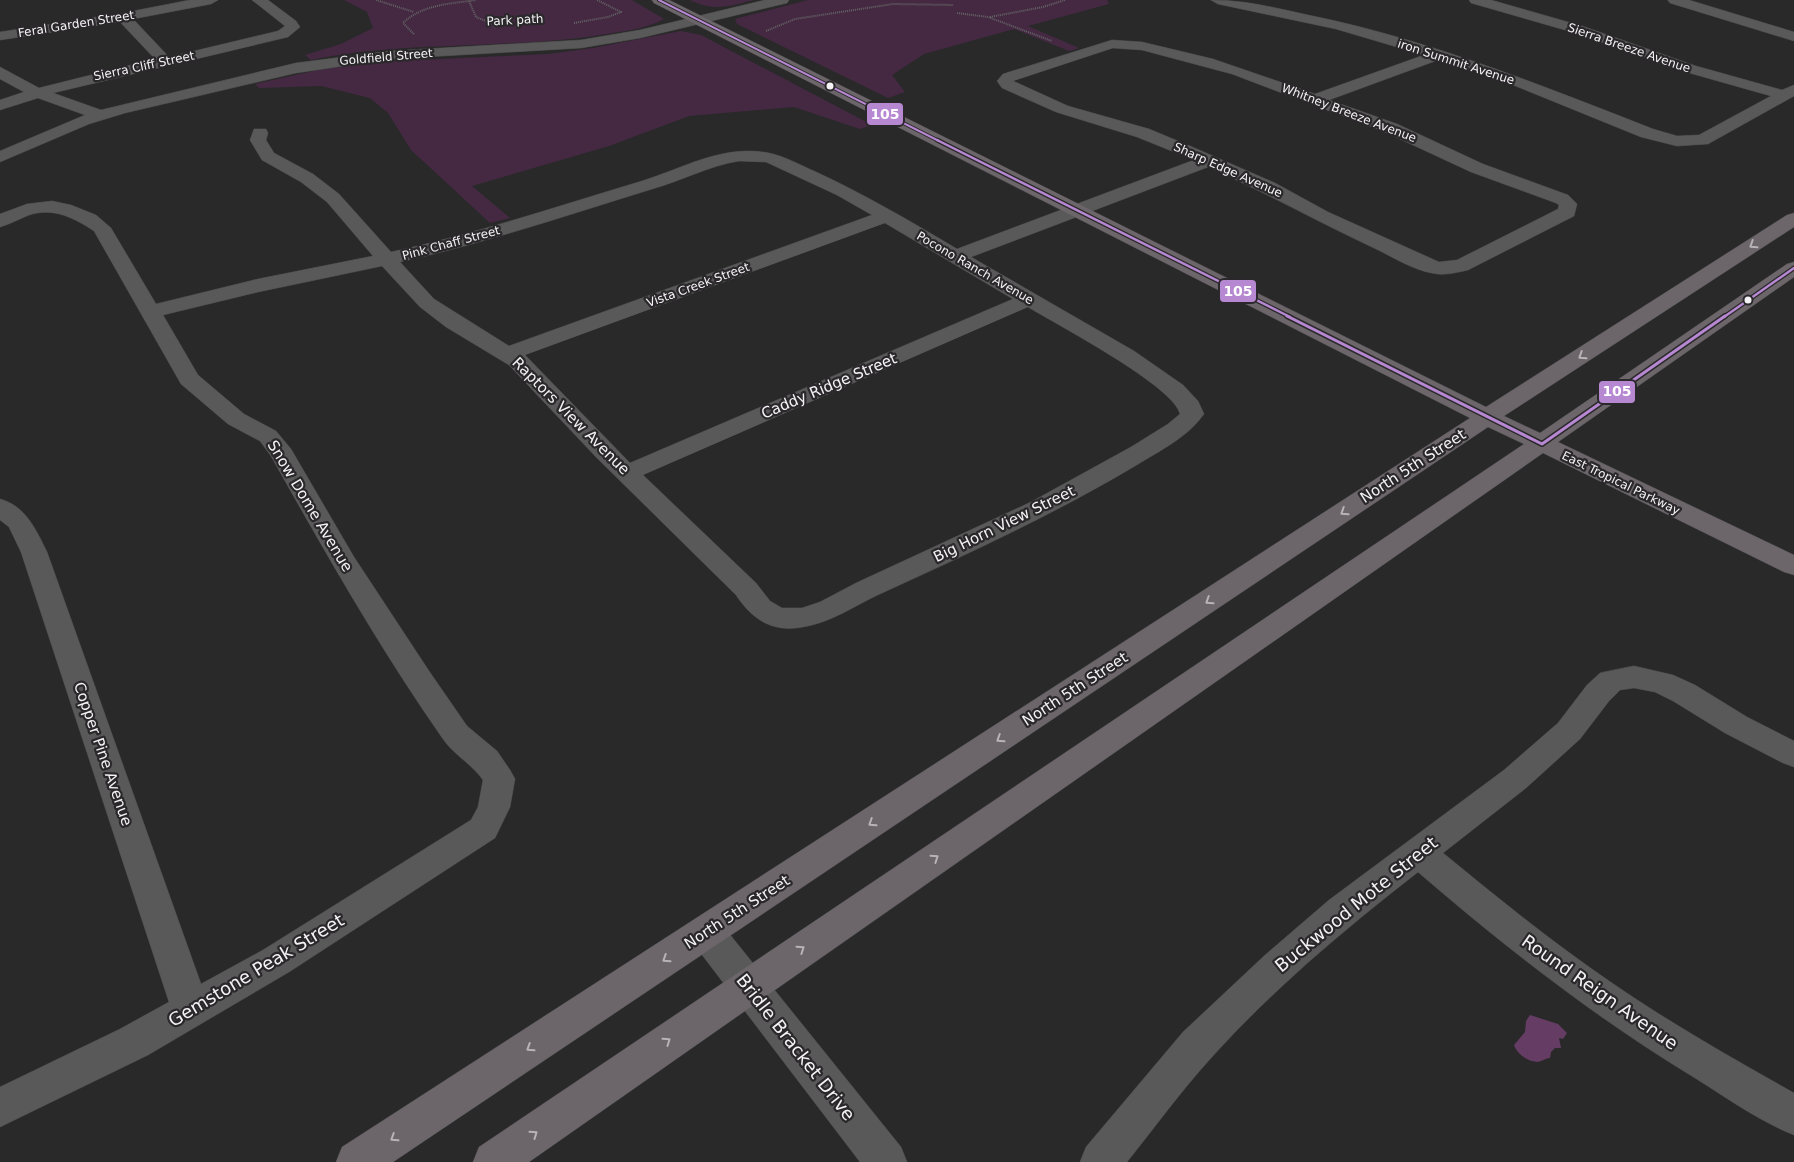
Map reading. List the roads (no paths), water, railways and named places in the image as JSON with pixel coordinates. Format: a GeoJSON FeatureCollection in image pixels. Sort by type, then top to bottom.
{"type":"FeatureCollection","features":[{"type":"Feature","properties":{"kind":"main road","name":"East Tropical Parkway"},"geometry":{"type":"LineString","coordinates":[[659,0],[1542,444],[1794,566]]}},
{"type":"Feature","properties":{"kind":"main road","name":"North 5th Street"},"geometry":{"type":"LineString","coordinates":[[357,1162],[1488,417],[1794,219]]}},
{"type":"Feature","properties":{"kind":"main road"},"geometry":{"type":"LineString","coordinates":[[494,1162],[748,986],[1542,444],[1794,268]]}},
{"type":"Feature","properties":{"kind":"street","name":"Feral Garden Street"},"geometry":{"type":"LineString","coordinates":[[0,36],[123,17],[211,0]]}},
{"type":"Feature","properties":{"kind":"street","name":"Sierra Cliff Street"},"geometry":{"type":"LineString","coordinates":[[0,105],[38,92],[104,74],[214,51],[283,34],[293,27],[259,0]]}},
{"type":"Feature","properties":{"kind":"street","name":"Goldfield Street"},"geometry":{"type":"LineString","coordinates":[[0,157],[100,115],[150,101],[331,62],[390,55],[581,44],[633,36],[782,0]]}},
{"type":"Feature","properties":{"kind":"street","name":"iron Summit Avenue"},"geometry":{"type":"LineString","coordinates":[[1218,0],[1338,25],[1438,55],[1509,78],[1664,139],[1702,140],[1788,93]]}},
{"type":"Feature","properties":{"kind":"street","name":"Sierra Breeze Avenue"},"geometry":{"type":"LineString","coordinates":[[1476,0],[1577,29],[1691,69],[1788,93]]}},
{"type":"Feature","properties":{"kind":"street"},"geometry":{"type":"LineString","coordinates":[[1675,0],[1794,36]]}},
{"type":"Feature","properties":{"kind":"street"},"geometry":{"type":"LineString","coordinates":[[123,17],[165,61]]}},
{"type":"Feature","properties":{"kind":"street","name":"Whitney Breeze Avenue"},"geometry":{"type":"LineString","coordinates":[[1005,81],[1008,78],[1112,44],[1122,44],[1208,62],[1406,134],[1470,164],[1562,199],[1568,204],[1567,212],[1461,266],[1449,267]]}},
{"type":"Feature","properties":{"kind":"street"},"geometry":{"type":"LineString","coordinates":[[1314,100],[1438,55]]}},
{"type":"Feature","properties":{"kind":"street"},"geometry":{"type":"LineString","coordinates":[[0,72],[7,79],[100,115]]}},
{"type":"Feature","properties":{"kind":"street","name":"Sharp Edge Avenue"},"geometry":{"type":"LineString","coordinates":[[1005,81],[1007,85],[1062,110],[1143,133],[1269,187],[1321,216],[1424,264],[1438,268],[1449,267]]}},
{"type":"Feature","properties":{"kind":"street","name":"Raptors View Avenue"},"geometry":{"type":"LineString","coordinates":[[260,133],[258,140],[268,156],[321,188],[333,198],[386,260],[427,303],[454,322],[517,360],[746,589],[762,609],[777,618],[797,618]]}},
{"type":"Feature","properties":{"kind":"street","name":"Pink Chaff Street"},"geometry":{"type":"LineString","coordinates":[[151,312],[240,289],[386,260],[485,234],[656,183],[720,158],[746,154]]}},
{"type":"Feature","properties":{"kind":"street","name":"Pocono Ranch Avenue"},"geometry":{"type":"LineString","coordinates":[[746,154],[770,158],[843,191],[1126,356],[1175,390],[1190,406]]}},
{"type":"Feature","properties":{"kind":"street"},"geometry":{"type":"LineString","coordinates":[[955,256],[1208,161]]}},
{"type":"Feature","properties":{"kind":"street","name":"Snow Dome Avenue"},"geometry":{"type":"LineString","coordinates":[[0,221],[25,210],[54,206],[68,208],[90,219],[102,228],[189,379],[236,419],[268,436],[282,454],[341,557],[418,679],[456,734],[486,760],[500,779],[494,807]]}},
{"type":"Feature","properties":{"kind":"street","name":"Vista Creek Street"},"geometry":{"type":"LineString","coordinates":[[508,354],[887,216]]}},
{"type":"Feature","properties":{"kind":"street","name":"Caddy Ridge Street"},"geometry":{"type":"LineString","coordinates":[[628,473],[1030,300]]}},
{"type":"Feature","properties":{"kind":"street","name":"Big Horn View Street"},"geometry":{"type":"LineString","coordinates":[[797,618],[820,613],[840,605],[866,589],[1057,501],[1129,459],[1188,421],[1192,414],[1190,406]]}},
{"type":"Feature","properties":{"kind":"street","name":"Copper Pine Avenue"},"geometry":{"type":"LineString","coordinates":[[0,507],[20,523],[34,552],[191,1010]]}},
{"type":"Feature","properties":{"kind":"street","name":"Buckwood Mote Street"},"geometry":{"type":"LineString","coordinates":[[1101,1162],[1197,1045],[1277,967],[1418,852],[1514,779],[1575,724],[1598,693],[1611,681],[1634,677],[1662,683],[1794,755]]}},
{"type":"Feature","properties":{"kind":"street","name":"Gemstone Peak Street"},"geometry":{"type":"LineString","coordinates":[[0,1108],[134,1042],[276,961],[483,829],[494,807]]}},
{"type":"Feature","properties":{"kind":"street","name":"Round Reign Avenue"},"geometry":{"type":"LineString","coordinates":[[1418,852],[1486,909],[1599,995],[1674,1045],[1794,1115]]}},
{"type":"Feature","properties":{"kind":"street","name":"Bridle Bracket Drive"},"geometry":{"type":"LineString","coordinates":[[706,932],[886,1162]]}}]}
